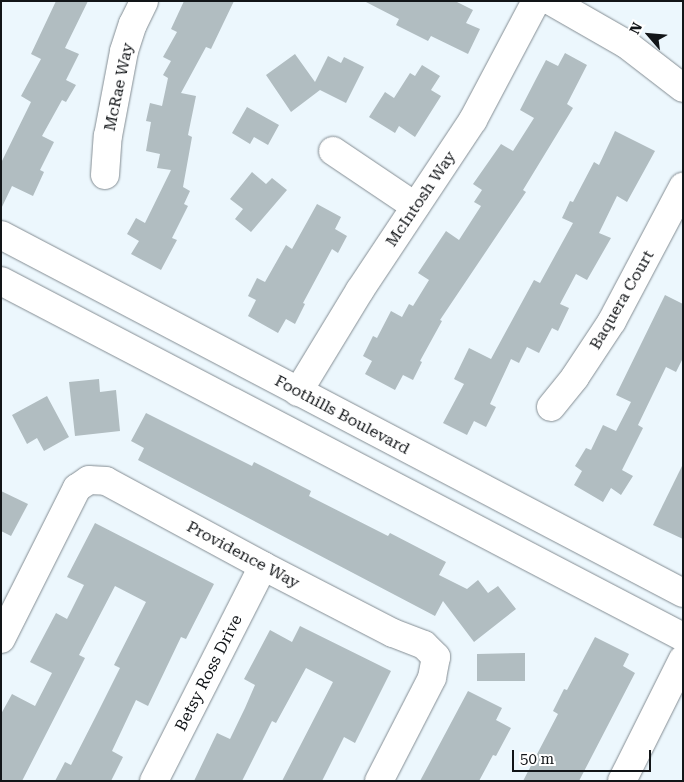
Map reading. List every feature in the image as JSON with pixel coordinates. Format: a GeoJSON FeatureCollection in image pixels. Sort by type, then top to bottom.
{"type":"FeatureCollection","features":[{"type":"Feature","properties":{"kind":"street","name":"McRae Way"},"geometry":{"type":"LineString","coordinates":[[105,175],[108,136],[124,51],[133,24],[144,1]]}},
{"type":"Feature","properties":{"kind":"street","name":"McIntosh Way"},"geometry":{"type":"LineString","coordinates":[[298,392],[350,306],[473,120],[536,1]]}},
{"type":"Feature","properties":{"kind":"street"},"geometry":{"type":"LineString","coordinates":[[551,1],[626,44],[683,88]]}},
{"type":"Feature","properties":{"kind":"street"},"geometry":{"type":"LineString","coordinates":[[333,152],[415,206]]}},
{"type":"Feature","properties":{"kind":"street","name":"Baquera Court"},"geometry":{"type":"LineString","coordinates":[[551,407],[575,377],[612,321],[683,187]]}},
{"type":"Feature","properties":{"kind":"street","name":"Foothills Boulevard"},"geometry":{"type":"LineString","coordinates":[[1,235],[683,593]]}},
{"type":"Feature","properties":{"kind":"street"},"geometry":{"type":"LineString","coordinates":[[1,281],[683,637]]}},
{"type":"Feature","properties":{"kind":"street","name":"Providence Way"},"geometry":{"type":"LineString","coordinates":[[1,639],[77,488],[89,480],[106,481],[263,566],[393,633],[424,645],[436,657],[432,678],[380,781]]}},
{"type":"Feature","properties":{"kind":"street","name":"Betsy Ross Drive"},"geometry":{"type":"LineString","coordinates":[[154,781],[263,566]]}},
{"type":"Feature","properties":{"kind":"street"},"geometry":{"type":"LineString","coordinates":[[622,781],[683,659]]}},
{"type":"Feature","properties":{"kind":"building"},"geometry":{"type":"Polygon","coordinates":[[[56,1],[88,1],[65,48],[79,54],[66,80],[76,85],[66,102],[62,100],[42,136],[54,142],[40,170],[44,172],[33,196],[12,186],[1,209],[1,163],[31,102],[21,96],[41,59],[31,54],[56,1]]]}},
{"type":"Feature","properties":{"kind":"building"},"geometry":{"type":"Polygon","coordinates":[[[184,1],[234,1],[211,49],[206,47],[181,93],[196,96],[188,135],[192,137],[183,187],[190,191],[184,204],[188,206],[172,238],[177,240],[161,270],[131,254],[139,241],[127,234],[136,218],[145,223],[171,170],[157,168],[160,154],[146,151],[151,122],[146,121],[150,103],[162,106],[168,78],[163,75],[171,61],[163,57],[177,32],[171,29],[184,1]]]}},
{"type":"Feature","properties":{"kind":"building"},"geometry":{"type":"Polygon","coordinates":[[[364,1],[455,1],[473,10],[466,23],[480,29],[468,54],[431,36],[428,41],[396,25],[399,19],[364,1]]]}},
{"type":"Feature","properties":{"kind":"building"},"geometry":{"type":"Polygon","coordinates":[[[565,53],[587,65],[567,104],[573,108],[523,190],[526,192],[440,320],[442,321],[420,361],[422,362],[413,380],[403,375],[395,390],[365,374],[372,361],[363,356],[373,336],[377,338],[391,311],[402,317],[409,304],[413,306],[429,280],[418,273],[446,231],[459,240],[481,206],[474,202],[482,190],[473,184],[501,144],[513,151],[534,118],[520,110],[546,60],[558,66],[565,53]]]}},
{"type":"Feature","properties":{"kind":"building"},"geometry":{"type":"Polygon","coordinates":[[[295,54],[315,82],[328,56],[341,63],[344,57],[364,67],[346,103],[320,90],[291,112],[266,75],[295,54]]]}},
{"type":"Feature","properties":{"kind":"building"},"geometry":{"type":"Polygon","coordinates":[[[422,65],[440,76],[431,90],[441,96],[415,137],[399,126],[395,133],[369,117],[385,92],[394,98],[410,73],[415,76],[422,65]]]}},
{"type":"Feature","properties":{"kind":"building"},"geometry":{"type":"Polygon","coordinates":[[[247,107],[279,125],[268,145],[254,137],[250,144],[232,133],[247,107]]]}},
{"type":"Feature","properties":{"kind":"building"},"geometry":{"type":"Polygon","coordinates":[[[615,131],[655,151],[627,202],[617,196],[599,233],[611,238],[587,280],[576,274],[560,304],[569,308],[558,331],[552,328],[539,353],[527,347],[519,363],[511,359],[490,404],[496,407],[486,427],[474,421],[467,435],[443,423],[464,384],[454,379],[469,348],[491,359],[534,280],[540,283],[573,223],[562,218],[570,201],[573,202],[594,162],[599,165],[615,131]]]}},
{"type":"Feature","properties":{"kind":"building"},"geometry":{"type":"Polygon","coordinates":[[[252,172],[266,184],[272,178],[287,190],[251,232],[235,219],[243,209],[230,199],[252,172]]]}},
{"type":"Feature","properties":{"kind":"building"},"geometry":{"type":"Polygon","coordinates":[[[317,204],[341,217],[335,229],[347,236],[338,253],[332,249],[303,303],[305,304],[295,324],[286,319],[278,333],[248,316],[256,300],[248,296],[257,278],[265,282],[286,245],[292,249],[317,204]]]}},
{"type":"Feature","properties":{"kind":"building"},"geometry":{"type":"Polygon","coordinates":[[[665,295],[683,304],[683,358],[676,372],[666,367],[638,425],[643,428],[622,470],[633,476],[621,495],[611,488],[603,502],[574,485],[582,471],[575,466],[586,448],[591,450],[603,425],[616,431],[631,402],[616,395],[665,295]]]}},
{"type":"Feature","properties":{"kind":"building"},"geometry":{"type":"Polygon","coordinates":[[[99,379],[100,392],[116,390],[120,431],[75,436],[69,382],[99,379]]]}},
{"type":"Feature","properties":{"kind":"building"},"geometry":{"type":"Polygon","coordinates":[[[47,396],[69,437],[44,451],[37,438],[27,444],[12,415],[47,396]]]}},
{"type":"Feature","properties":{"kind":"building"},"geometry":{"type":"Polygon","coordinates":[[[146,413],[252,466],[254,462],[311,491],[309,496],[388,536],[390,533],[446,562],[439,575],[467,589],[478,580],[488,593],[498,586],[516,609],[474,642],[443,601],[435,616],[138,460],[144,448],[131,441],[146,413]]]}},
{"type":"Feature","properties":{"kind":"building"},"geometry":{"type":"Polygon","coordinates":[[[683,464],[683,539],[653,525],[683,464]]]}},
{"type":"Feature","properties":{"kind":"building"},"geometry":{"type":"Polygon","coordinates":[[[1,491],[28,504],[11,536],[1,531],[1,491]]]}},
{"type":"Feature","properties":{"kind":"building"},"geometry":{"type":"Polygon","coordinates":[[[95,523],[214,584],[186,639],[181,637],[148,706],[136,700],[112,751],[123,757],[111,781],[55,781],[65,762],[71,765],[97,714],[120,668],[114,665],[146,602],[115,586],[79,655],[85,658],[22,781],[1,781],[1,714],[12,694],[35,706],[52,673],[30,662],[56,613],[67,619],[84,585],[67,577],[95,523]]]}},
{"type":"Feature","properties":{"kind":"building"},"geometry":{"type":"Polygon","coordinates":[[[300,626],[391,671],[355,743],[344,737],[322,781],[282,781],[333,682],[306,668],[276,723],[272,721],[242,781],[194,781],[217,733],[230,739],[255,685],[244,679],[270,630],[292,642],[300,626]]]}},
{"type":"Feature","properties":{"kind":"building"},"geometry":{"type":"Polygon","coordinates":[[[595,637],[629,654],[623,666],[635,673],[579,781],[523,781],[558,714],[553,711],[564,689],[567,690],[595,637]]]}},
{"type":"Feature","properties":{"kind":"building"},"geometry":{"type":"Polygon","coordinates":[[[525,653],[525,681],[477,681],[477,654],[525,653]]]}},
{"type":"Feature","properties":{"kind":"building"},"geometry":{"type":"Polygon","coordinates":[[[468,691],[502,708],[496,720],[511,728],[496,756],[493,755],[479,781],[420,781],[468,691]]]}}]}
